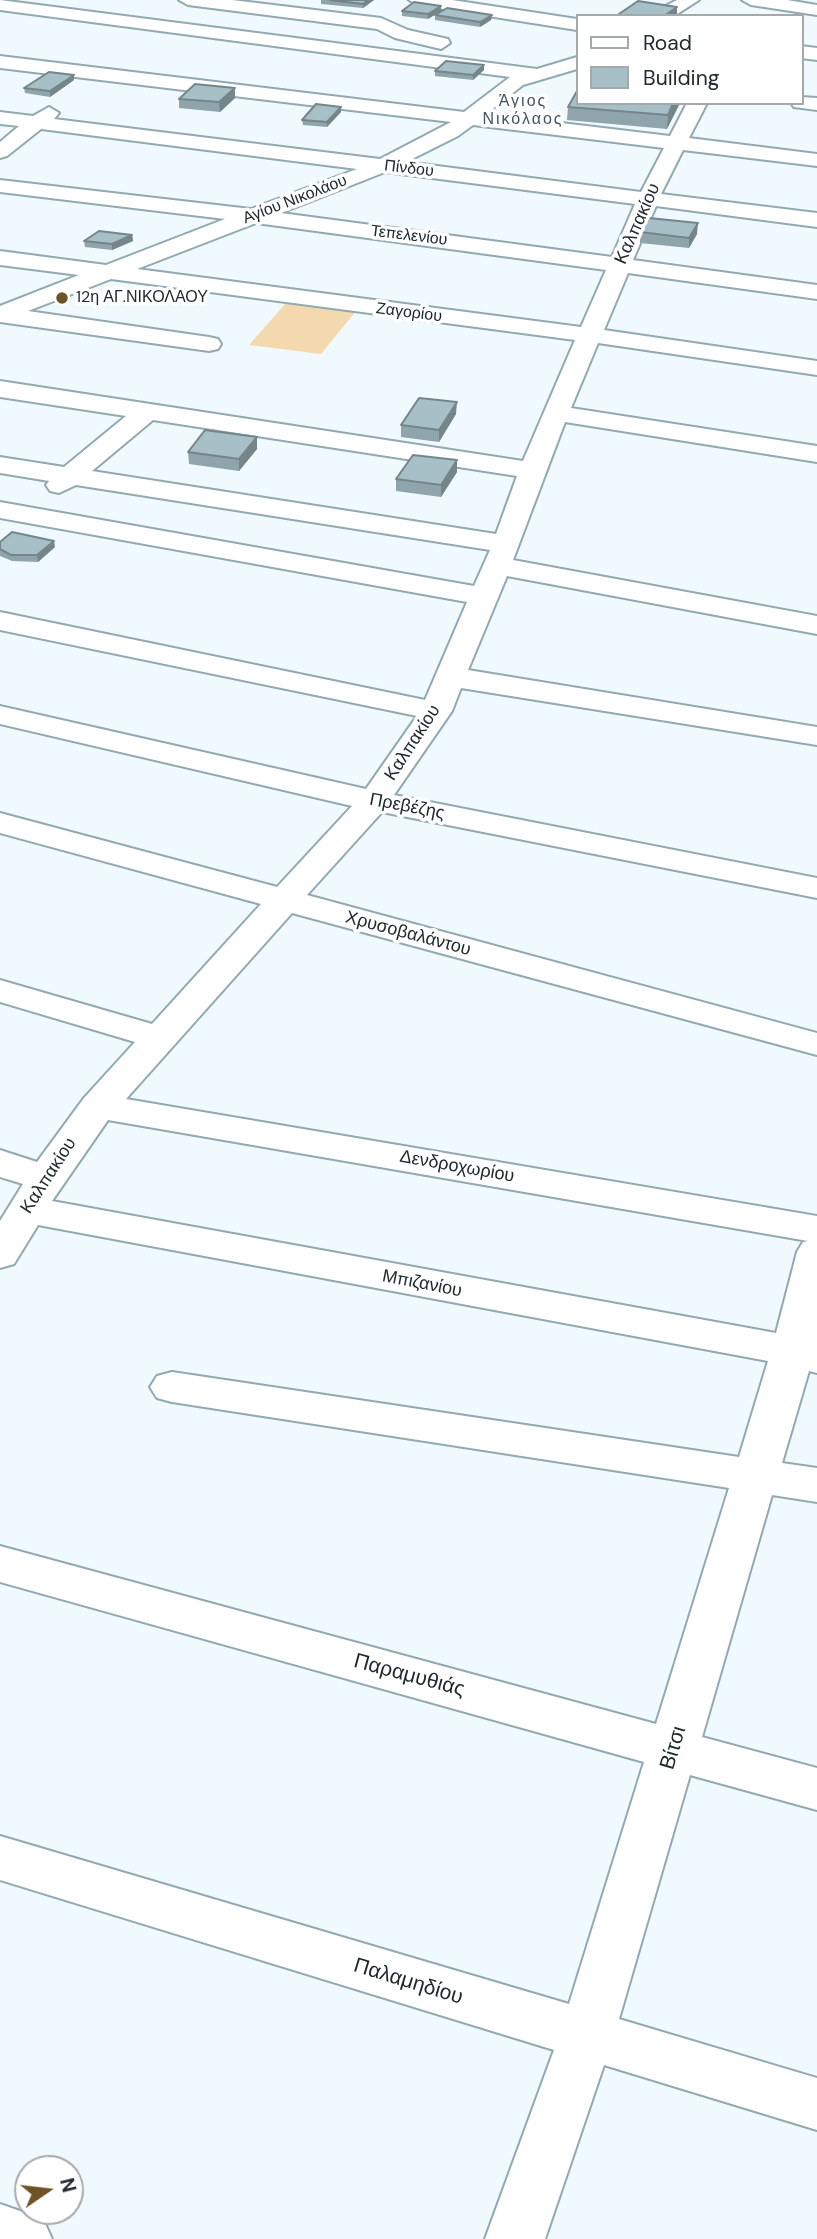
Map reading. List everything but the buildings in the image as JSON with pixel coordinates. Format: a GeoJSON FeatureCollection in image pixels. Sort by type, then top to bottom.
{"type":"FeatureCollection","features":[{"type":"Feature","properties":{"kind":"street"},"geometry":{"type":"LineString","coordinates":[[188,0],[381,24],[429,42],[570,64]]}},
{"type":"Feature","properties":{"kind":"street"},"geometry":{"type":"LineString","coordinates":[[418,0],[576,25]]}},
{"type":"Feature","properties":{"kind":"street"},"geometry":{"type":"LineString","coordinates":[[666,13],[690,0]]}},
{"type":"Feature","properties":{"kind":"street"},"geometry":{"type":"LineString","coordinates":[[751,0],[815,9]]}},
{"type":"Feature","properties":{"kind":"street"},"geometry":{"type":"LineString","coordinates":[[0,5],[534,74]]}},
{"type":"Feature","properties":{"kind":"street"},"geometry":{"type":"LineString","coordinates":[[119,38],[160,8]]}},
{"type":"Feature","properties":{"kind":"street"},"geometry":{"type":"LineString","coordinates":[[793,14],[815,9]]}},
{"type":"Feature","properties":{"kind":"street"},"geometry":{"type":"LineString","coordinates":[[0,23],[507,87]]}},
{"type":"Feature","properties":{"kind":"street"},"geometry":{"type":"LineString","coordinates":[[0,152],[74,87],[101,51]]}},
{"type":"Feature","properties":{"kind":"street"},"geometry":{"type":"LineString","coordinates":[[0,62],[74,87],[101,74],[817,160]]}},
{"type":"Feature","properties":{"kind":"street","name":"Αγίου Νικολάου"},"geometry":{"type":"LineString","coordinates":[[0,314],[383,166],[433,142],[471,118],[507,87],[534,74],[570,64]]}},
{"type":"Feature","properties":{"kind":"street","name":"Καλπακίου"},"geometry":{"type":"LineString","coordinates":[[0,1254],[36,1194],[98,1106],[157,1037],[374,801],[436,711],[452,677],[482,596],[502,555],[532,470],[589,335],[648,199],[695,105]]}},
{"type":"Feature","properties":{"kind":"street","name":"Πίνδου"},"geometry":{"type":"LineString","coordinates":[[0,118],[817,220]]}},
{"type":"Feature","properties":{"kind":"street","name":"Τεπελενίου"},"geometry":{"type":"LineString","coordinates":[[0,186],[253,216],[817,292]]}},
{"type":"Feature","properties":{"kind":"street","name":"Ζαγορίου"},"geometry":{"type":"LineString","coordinates":[[0,258],[589,335],[817,368]]}},
{"type":"Feature","properties":{"kind":"street"},"geometry":{"type":"LineString","coordinates":[[0,314],[209,344]]}},
{"type":"Feature","properties":{"kind":"street"},"geometry":{"type":"LineString","coordinates":[[0,389],[532,470]]}},
{"type":"Feature","properties":{"kind":"street"},"geometry":{"type":"LineString","coordinates":[[0,532],[12,512],[71,476],[148,411]]}},
{"type":"Feature","properties":{"kind":"street"},"geometry":{"type":"LineString","coordinates":[[556,414],[815,449]]}},
{"type":"Feature","properties":{"kind":"street"},"geometry":{"type":"LineString","coordinates":[[0,465],[502,555],[817,625]]}},
{"type":"Feature","properties":{"kind":"street"},"geometry":{"type":"LineString","coordinates":[[12,512],[482,596]]}},
{"type":"Feature","properties":{"kind":"street"},"geometry":{"type":"LineString","coordinates":[[0,621],[436,711]]}},
{"type":"Feature","properties":{"kind":"street"},"geometry":{"type":"LineString","coordinates":[[452,677],[817,736]]}},
{"type":"Feature","properties":{"kind":"street","name":"Πρεβέζης"},"geometry":{"type":"LineString","coordinates":[[0,715],[374,801],[817,888]]}},
{"type":"Feature","properties":{"kind":"street","name":"Χρυσοβαλάντου"},"geometry":{"type":"LineString","coordinates":[[0,823],[817,1044]]}},
{"type":"Feature","properties":{"kind":"street"},"geometry":{"type":"LineString","coordinates":[[0,990],[157,1037]]}},
{"type":"Feature","properties":{"kind":"street","name":"Δενδροχωρίου"},"geometry":{"type":"LineString","coordinates":[[98,1106],[817,1229]]}},
{"type":"Feature","properties":{"kind":"street","name":"Μπιζανίου"},"geometry":{"type":"LineString","coordinates":[[0,1163],[36,1194],[805,1354]]}},
{"type":"Feature","properties":{"kind":"street","name":"Βίτσι"},"geometry":{"type":"LineString","coordinates":[[515,2239],[586,2037],[757,1475],[805,1354],[817,1252]]}},
{"type":"Feature","properties":{"kind":"street"},"geometry":{"type":"LineString","coordinates":[[172,1387],[817,1485]]}},
{"type":"Feature","properties":{"kind":"street","name":"Παραμυθιάς"},"geometry":{"type":"LineString","coordinates":[[0,1564],[817,1789]]}},
{"type":"Feature","properties":{"kind":"street","name":"Παλαμηδίου"},"geometry":{"type":"LineString","coordinates":[[0,1858],[586,2037],[817,2104]]}},
{"type":"Feature","properties":{"kind":"street"},"geometry":{"type":"LineString","coordinates":[[0,2232],[22,2239]]}},
{"type":"Feature","properties":{"kind":"shaded area"},"geometry":{"type":"Polygon","coordinates":[[[286,303],[356,311],[321,354],[249,345],[286,303]]]}},
{"type":"Feature","properties":{"kind":"place","name":"12η ΑΓ.ΝΙΚΟΛΑΟΥ"},"geometry":{"type":"Point","coordinates":[62,298]}},
{"type":"Feature","properties":{"kind":"district","name":"Άγιος Νικόλαος"},"geometry":{"type":"Point","coordinates":[523,111]}}]}
